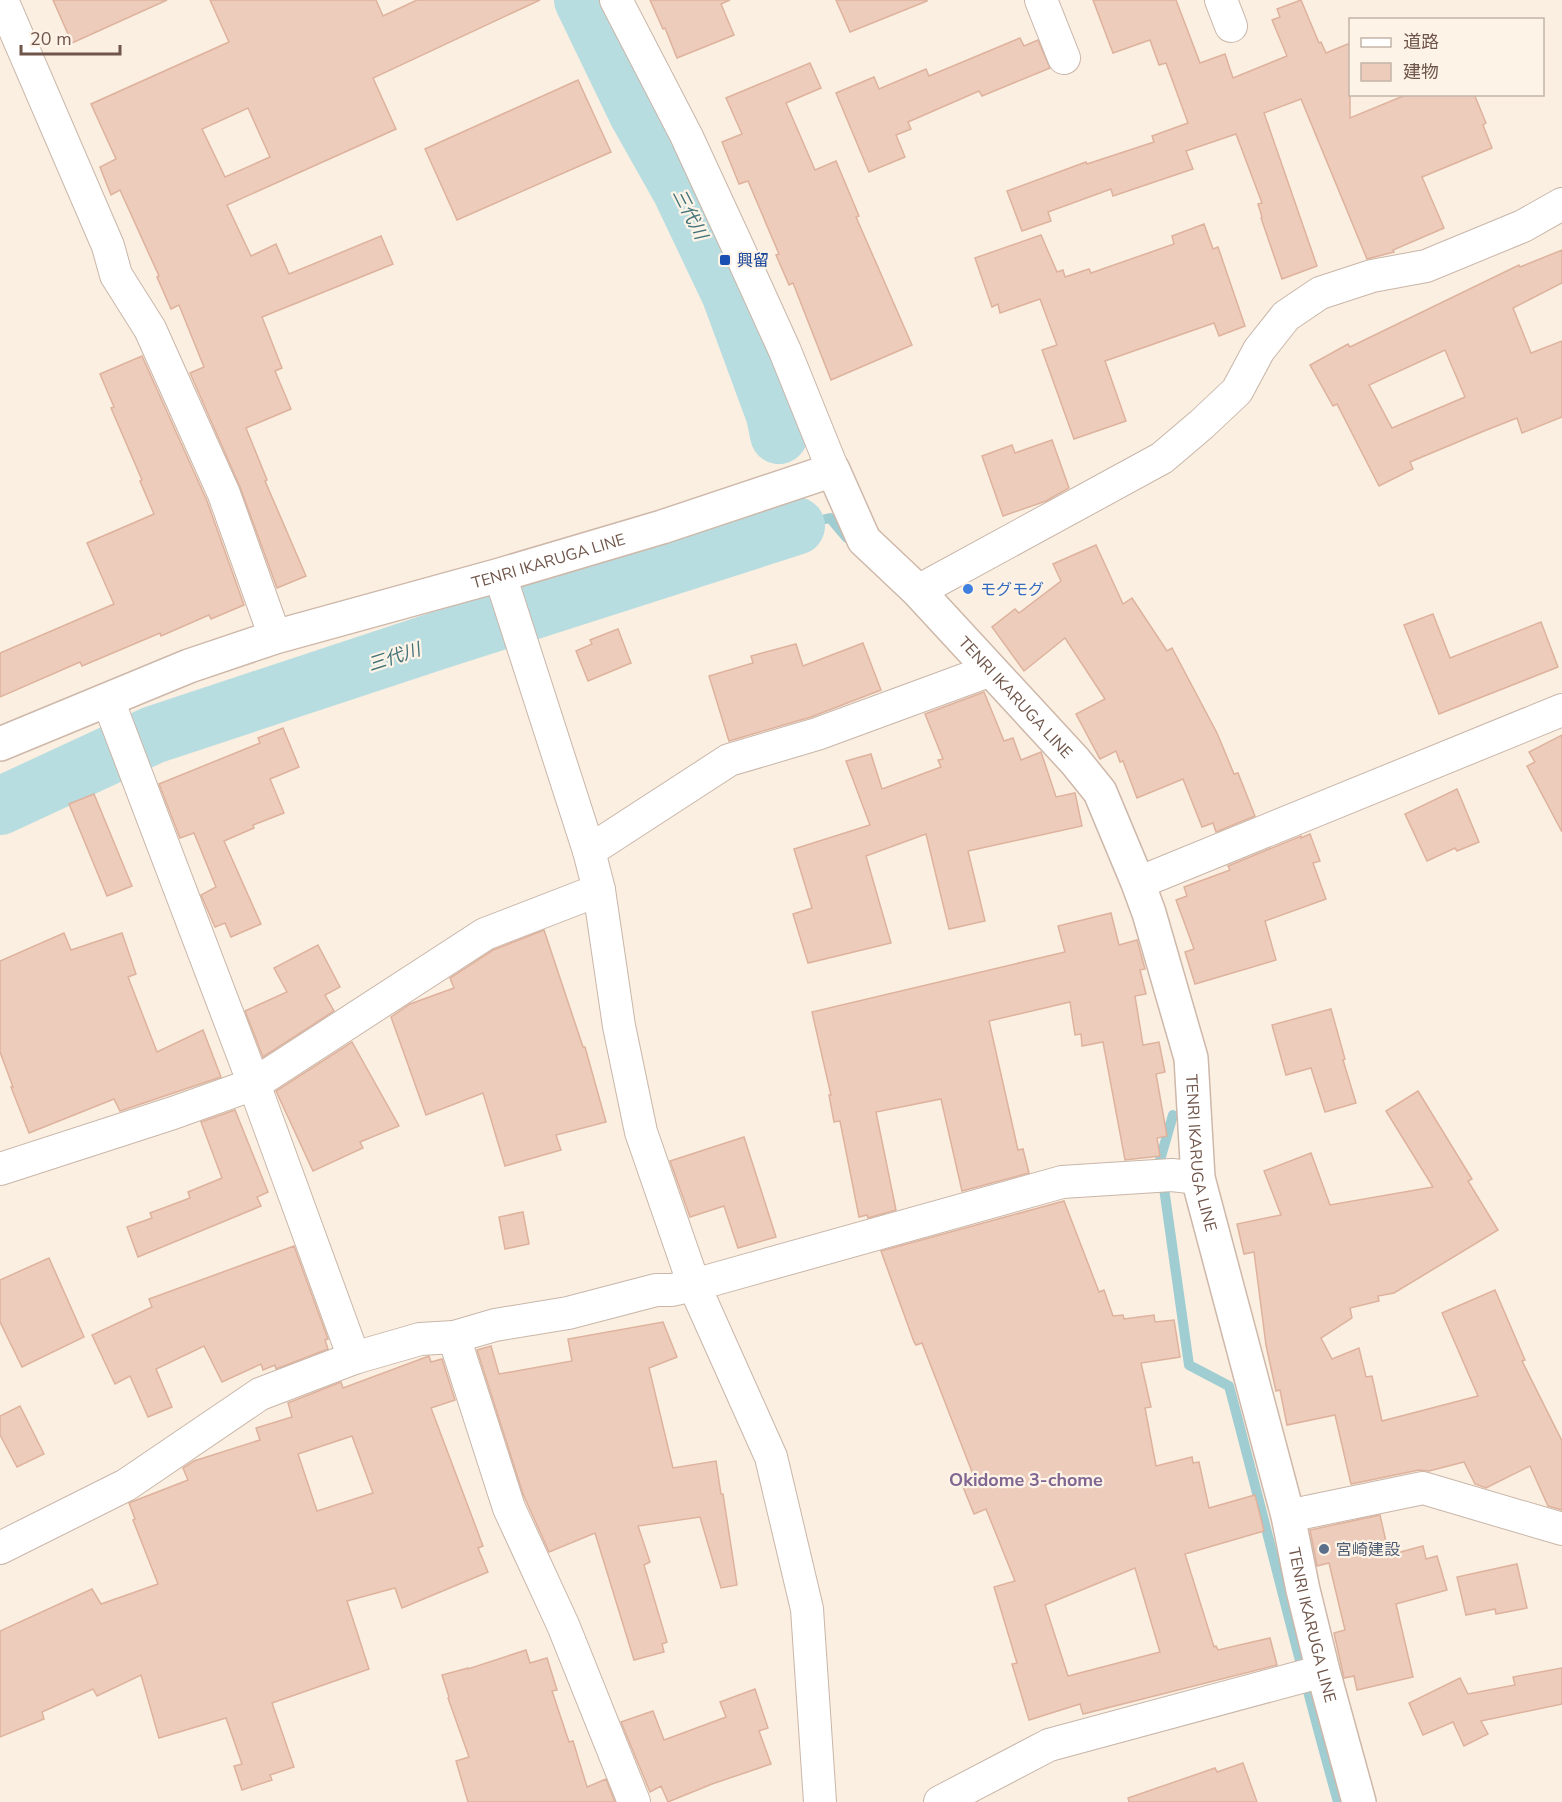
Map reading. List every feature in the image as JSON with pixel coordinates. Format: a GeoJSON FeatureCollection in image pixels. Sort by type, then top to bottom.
{"type":"FeatureCollection","features":[{"type":"Feature","properties":{"kind":"main road","name":"TENRI IKARUGA LINE"},"geometry":{"type":"LineString","coordinates":[[0,744],[189,666],[275,637],[500,575],[662,527],[833,470],[864,540],[918,591],[1076,761],[1100,792],[1138,883],[1149,913],[1191,1058],[1185,1177],[1288,1516],[1303,1590],[1311,1675],[1359,1802]]}},
{"type":"Feature","properties":{"kind":"street"},"geometry":{"type":"LineString","coordinates":[[2,0],[108,246],[116,275],[150,329],[224,494],[275,637]]}},
{"type":"Feature","properties":{"kind":"street"},"geometry":{"type":"LineString","coordinates":[[615,0],[686,135],[785,351],[833,470]]}},
{"type":"Feature","properties":{"kind":"street"},"geometry":{"type":"LineString","coordinates":[[1041,0],[1064,58]]}},
{"type":"Feature","properties":{"kind":"street"},"geometry":{"type":"LineString","coordinates":[[918,591],[1162,458],[1237,391],[1259,350],[1286,316],[1320,293],[1372,276],[1426,266],[1523,226],[1562,204]]}},
{"type":"Feature","properties":{"kind":"street"},"geometry":{"type":"LineString","coordinates":[[500,575],[589,851],[599,890],[619,1026],[642,1132],[694,1285],[771,1457],[807,1609],[820,1802]]}},
{"type":"Feature","properties":{"kind":"street"},"geometry":{"type":"LineString","coordinates":[[589,851],[729,760],[817,734],[991,670]]}},
{"type":"Feature","properties":{"kind":"street"},"geometry":{"type":"LineString","coordinates":[[108,700],[255,1084],[354,1358]]}},
{"type":"Feature","properties":{"kind":"street"},"geometry":{"type":"LineString","coordinates":[[1138,883],[1562,710]]}},
{"type":"Feature","properties":{"kind":"street"},"geometry":{"type":"LineString","coordinates":[[0,1168],[173,1113],[255,1084],[485,934],[599,890]]}},
{"type":"Feature","properties":{"kind":"street"},"geometry":{"type":"LineString","coordinates":[[0,1548],[126,1485],[260,1394],[354,1358],[420,1339],[454,1337],[495,1325],[568,1313],[656,1290],[672,1290],[694,1285],[1062,1182],[1185,1177]]}},
{"type":"Feature","properties":{"kind":"street"},"geometry":{"type":"LineString","coordinates":[[454,1337],[509,1508],[563,1625],[634,1802]]}},
{"type":"Feature","properties":{"kind":"street"},"geometry":{"type":"LineString","coordinates":[[1288,1516],[1423,1488],[1562,1529]]}},
{"type":"Feature","properties":{"kind":"street"},"geometry":{"type":"LineString","coordinates":[[940,1802],[1049,1745],[1311,1675]]}},
{"type":"Feature","properties":{"kind":"building"},"geometry":{"type":"Polygon","coordinates":[[[53,0],[167,0],[72,43],[53,0]]]}},
{"type":"Feature","properties":{"kind":"building"},"geometry":{"type":"Polygon","coordinates":[[[210,0],[376,0],[383,16],[417,0],[540,0],[373,78],[396,129],[227,205],[251,256],[276,244],[289,274],[381,236],[393,264],[262,317],[282,368],[275,371],[291,409],[246,428],[267,480],[265,481],[306,576],[277,588],[240,487],[190,373],[204,367],[179,305],[171,309],[157,277],[159,276],[120,190],[111,195],[100,167],[116,159],[91,104],[229,42],[210,0]],[[248,108],[202,129],[225,177],[270,157],[248,108]]]}},
{"type":"Feature","properties":{"kind":"building"},"geometry":{"type":"Polygon","coordinates":[[[650,0],[730,0],[721,4],[734,35],[677,58],[650,0]]]}},
{"type":"Feature","properties":{"kind":"building"},"geometry":{"type":"Polygon","coordinates":[[[836,0],[927,0],[927,1],[850,32],[836,0]]]}},
{"type":"Feature","properties":{"kind":"building"},"geometry":{"type":"Polygon","coordinates":[[[1093,0],[1176,0],[1200,63],[1225,54],[1233,78],[1287,56],[1272,20],[1280,17],[1277,9],[1301,0],[1319,43],[1321,42],[1326,53],[1349,43],[1350,118],[1403,96],[1475,96],[1486,123],[1483,125],[1492,148],[1422,177],[1444,228],[1393,250],[1394,252],[1367,259],[1301,99],[1264,113],[1317,266],[1282,279],[1261,218],[1258,204],[1262,203],[1236,134],[1186,151],[1193,169],[1113,196],[1111,189],[1048,212],[1051,221],[1022,231],[1007,191],[1086,162],[1087,164],[1154,142],[1152,136],[1188,123],[1166,63],[1159,65],[1150,40],[1113,53],[1093,0]]]}},
{"type":"Feature","properties":{"kind":"building"},"geometry":{"type":"Polygon","coordinates":[[[1020,38],[1024,46],[1038,40],[1050,68],[982,96],[979,91],[908,122],[911,129],[896,135],[905,157],[869,172],[836,93],[874,77],[879,89],[926,69],[929,76],[1020,38]]]}},
{"type":"Feature","properties":{"kind":"building"},"geometry":{"type":"Polygon","coordinates":[[[810,63],[821,88],[786,103],[815,170],[836,161],[859,216],[856,217],[912,345],[831,380],[793,283],[789,285],[776,255],[779,254],[748,181],[739,184],[722,142],[742,134],[726,98],[810,63]]]}},
{"type":"Feature","properties":{"kind":"building"},"geometry":{"type":"Polygon","coordinates":[[[578,80],[611,152],[457,220],[425,149],[578,80]]]}},
{"type":"Feature","properties":{"kind":"building"},"geometry":{"type":"Polygon","coordinates":[[[1204,224],[1213,249],[1218,247],[1245,326],[1219,336],[1214,323],[1105,361],[1126,421],[1074,439],[1042,350],[1057,345],[1040,299],[1000,313],[998,304],[992,307],[975,258],[1041,235],[1057,272],[1063,270],[1065,277],[1089,269],[1091,273],[1174,244],[1172,236],[1204,224]]]}},
{"type":"Feature","properties":{"kind":"building"},"geometry":{"type":"Polygon","coordinates":[[[1562,250],[1562,283],[1513,308],[1531,353],[1562,341],[1562,417],[1522,433],[1517,418],[1410,462],[1413,469],[1379,486],[1337,404],[1333,406],[1310,365],[1348,344],[1350,347],[1519,265],[1520,267],[1562,250]],[[1445,350],[1369,385],[1392,428],[1465,397],[1445,350]]]}},
{"type":"Feature","properties":{"kind":"building"},"geometry":{"type":"Polygon","coordinates":[[[142,356],[207,501],[244,605],[211,619],[209,615],[161,636],[160,633],[82,666],[80,662],[0,697],[0,653],[114,604],[87,543],[154,514],[111,408],[114,407],[100,374],[142,356]]]}},
{"type":"Feature","properties":{"kind":"building"},"geometry":{"type":"Polygon","coordinates":[[[1052,440],[1069,488],[1046,501],[1003,516],[982,456],[1012,445],[1015,453],[1052,440]]]}},
{"type":"Feature","properties":{"kind":"building"},"geometry":{"type":"Polygon","coordinates":[[[1096,545],[1123,604],[1132,598],[1167,651],[1172,648],[1217,733],[1234,774],[1238,773],[1255,816],[1216,832],[1213,823],[1202,827],[1183,779],[1137,798],[1123,761],[1120,762],[1116,751],[1100,759],[1076,714],[1105,699],[1065,638],[1024,671],[992,627],[1015,609],[1019,613],[1061,581],[1053,564],[1096,545]]]}},
{"type":"Feature","properties":{"kind":"building"},"geometry":{"type":"Polygon","coordinates":[[[1433,614],[1450,658],[1541,622],[1558,667],[1439,714],[1404,625],[1433,614]]]}},
{"type":"Feature","properties":{"kind":"building"},"geometry":{"type":"Polygon","coordinates":[[[618,629],[631,663],[588,681],[576,651],[592,644],[590,640],[618,629]]]}},
{"type":"Feature","properties":{"kind":"building"},"geometry":{"type":"Polygon","coordinates":[[[863,643],[881,690],[811,717],[729,741],[709,676],[753,663],[751,656],[796,644],[803,666],[863,643]]]}},
{"type":"Feature","properties":{"kind":"building"},"geometry":{"type":"Polygon","coordinates":[[[984,692],[1004,741],[1013,738],[1021,760],[1041,752],[1056,797],[1075,793],[1082,826],[968,851],[985,921],[949,929],[926,834],[866,856],[891,943],[808,963],[793,914],[812,908],[794,849],[870,825],[846,761],[871,754],[882,789],[941,767],[938,760],[943,759],[925,714],[984,692]]]}},
{"type":"Feature","properties":{"kind":"building"},"geometry":{"type":"Polygon","coordinates":[[[283,728],[299,767],[270,779],[284,813],[253,825],[254,828],[224,841],[261,924],[231,937],[225,923],[215,927],[201,895],[216,887],[194,833],[180,838],[159,784],[260,743],[258,738],[283,728]]]}},
{"type":"Feature","properties":{"kind":"building"},"geometry":{"type":"Polygon","coordinates":[[[1562,735],[1562,832],[1527,766],[1535,762],[1529,752],[1562,735]]]}},
{"type":"Feature","properties":{"kind":"building"},"geometry":{"type":"Polygon","coordinates":[[[1457,789],[1479,842],[1457,851],[1455,848],[1427,861],[1405,814],[1457,789]]]}},
{"type":"Feature","properties":{"kind":"building"},"geometry":{"type":"Polygon","coordinates":[[[94,794],[132,886],[107,896],[69,804],[94,794]]]}},
{"type":"Feature","properties":{"kind":"building"},"geometry":{"type":"Polygon","coordinates":[[[1310,834],[1320,861],[1313,863],[1326,899],[1265,921],[1276,960],[1195,984],[1185,952],[1194,949],[1176,900],[1187,896],[1184,887],[1230,870],[1228,866],[1310,834]]]}},
{"type":"Feature","properties":{"kind":"building"},"geometry":{"type":"Polygon","coordinates":[[[1111,913],[1119,945],[1137,940],[1145,969],[1140,970],[1146,994],[1135,996],[1143,1045],[1159,1042],[1165,1072],[1156,1074],[1167,1136],[1157,1138],[1160,1156],[1125,1160],[1103,1042],[1082,1046],[1081,1034],[1075,1035],[1070,1002],[989,1021],[1018,1150],[1023,1149],[1029,1173],[962,1191],[941,1099],[876,1112],[896,1210],[868,1218],[867,1215],[859,1217],[840,1121],[834,1122],[829,1095],[831,1095],[812,1012],[1065,952],[1058,926],[1111,913]]]}},
{"type":"Feature","properties":{"kind":"building"},"geometry":{"type":"Polygon","coordinates":[[[544,930],[583,1047],[585,1047],[606,1122],[556,1135],[561,1150],[505,1166],[483,1093],[426,1115],[391,1017],[410,1004],[454,988],[450,978],[493,950],[544,930]]]}},
{"type":"Feature","properties":{"kind":"building"},"geometry":{"type":"Polygon","coordinates":[[[64,933],[71,950],[122,933],[136,974],[128,977],[157,1052],[203,1030],[221,1077],[120,1111],[114,1099],[29,1133],[0,1052],[0,961],[64,933]]]}},
{"type":"Feature","properties":{"kind":"building"},"geometry":{"type":"Polygon","coordinates":[[[318,945],[340,987],[325,995],[334,1011],[263,1057],[245,1011],[287,992],[274,968],[318,945]]]}},
{"type":"Feature","properties":{"kind":"building"},"geometry":{"type":"Polygon","coordinates":[[[1331,1009],[1356,1103],[1325,1112],[1311,1068],[1286,1075],[1272,1025],[1331,1009]]]}},
{"type":"Feature","properties":{"kind":"building"},"geometry":{"type":"Polygon","coordinates":[[[352,1042],[399,1126],[360,1142],[363,1148],[313,1171],[276,1091],[352,1042]]]}},
{"type":"Feature","properties":{"kind":"building"},"geometry":{"type":"Polygon","coordinates":[[[1418,1091],[1472,1179],[1468,1181],[1498,1230],[1394,1293],[1378,1296],[1379,1301],[1350,1308],[1352,1318],[1321,1338],[1332,1359],[1359,1348],[1366,1377],[1372,1376],[1382,1421],[1478,1396],[1442,1313],[1495,1290],[1525,1360],[1522,1361],[1562,1441],[1562,1510],[1548,1506],[1530,1466],[1486,1488],[1475,1484],[1464,1462],[1429,1471],[1419,1470],[1351,1484],[1335,1415],[1287,1425],[1280,1390],[1276,1391],[1266,1345],[1254,1252],[1244,1254],[1237,1224],[1281,1215],[1264,1171],[1311,1153],[1330,1205],[1433,1187],[1386,1111],[1418,1091]]]}},
{"type":"Feature","properties":{"kind":"building"},"geometry":{"type":"Polygon","coordinates":[[[235,1110],[268,1192],[257,1197],[261,1206],[138,1257],[127,1227],[152,1218],[150,1213],[190,1198],[188,1192],[222,1178],[201,1122],[235,1110]]]}},
{"type":"Feature","properties":{"kind":"building"},"geometry":{"type":"Polygon","coordinates":[[[744,1137],[776,1237],[738,1248],[724,1206],[690,1217],[670,1161],[744,1137]]]}},
{"type":"Feature","properties":{"kind":"building"},"geometry":{"type":"Polygon","coordinates":[[[1064,1201],[1099,1292],[1104,1290],[1113,1316],[1123,1315],[1124,1319],[1154,1315],[1155,1322],[1174,1320],[1180,1357],[1141,1363],[1151,1407],[1145,1408],[1156,1466],[1192,1457],[1193,1463],[1199,1462],[1209,1508],[1255,1495],[1264,1531],[1185,1554],[1214,1647],[1216,1646],[1218,1650],[1270,1638],[1277,1665],[1083,1714],[1080,1704],[1029,1720],[1012,1664],[1017,1663],[994,1587],[1015,1581],[986,1509],[974,1514],[961,1482],[974,1477],[922,1343],[916,1345],[914,1342],[881,1251],[1064,1201]],[[1135,1568],[1045,1605],[1068,1676],[1160,1652],[1135,1568]]]}},
{"type":"Feature","properties":{"kind":"building"},"geometry":{"type":"Polygon","coordinates":[[[523,1212],[529,1244],[505,1249],[499,1217],[523,1212]]]}},
{"type":"Feature","properties":{"kind":"building"},"geometry":{"type":"Polygon","coordinates":[[[294,1246],[328,1339],[325,1340],[328,1349],[276,1369],[275,1365],[263,1370],[261,1364],[222,1382],[204,1346],[156,1369],[172,1407],[148,1417],[130,1376],[115,1384],[92,1335],[152,1307],[149,1299],[294,1246]]]}},
{"type":"Feature","properties":{"kind":"building"},"geometry":{"type":"Polygon","coordinates":[[[49,1258],[84,1337],[22,1367],[0,1322],[0,1280],[49,1258]]]}},
{"type":"Feature","properties":{"kind":"building"},"geometry":{"type":"Polygon","coordinates":[[[663,1322],[677,1357],[649,1368],[673,1468],[716,1461],[737,1585],[721,1588],[700,1517],[638,1526],[650,1562],[644,1565],[667,1642],[662,1644],[664,1652],[634,1660],[595,1533],[549,1552],[523,1494],[477,1350],[491,1346],[499,1374],[572,1361],[568,1339],[663,1322]]]}},
{"type":"Feature","properties":{"kind":"building"},"geometry":{"type":"Polygon","coordinates":[[[429,1356],[431,1362],[442,1359],[455,1400],[431,1408],[483,1546],[478,1548],[488,1572],[402,1608],[395,1588],[347,1601],[369,1669],[272,1703],[294,1767],[270,1775],[272,1780],[242,1790],[234,1766],[242,1764],[226,1718],[159,1738],[141,1675],[97,1696],[93,1689],[42,1712],[44,1719],[0,1737],[0,1631],[92,1589],[101,1604],[158,1584],[133,1520],[135,1519],[129,1503],[188,1480],[183,1468],[194,1461],[260,1440],[256,1428],[292,1417],[288,1403],[341,1382],[343,1388],[429,1356]],[[352,1436],[298,1454],[317,1511],[373,1493],[352,1436]]]}},
{"type":"Feature","properties":{"kind":"building"},"geometry":{"type":"Polygon","coordinates":[[[20,1406],[44,1454],[17,1467],[0,1435],[0,1416],[20,1406]]]}},
{"type":"Feature","properties":{"kind":"building"},"geometry":{"type":"Polygon","coordinates":[[[1380,1515],[1389,1555],[1423,1546],[1426,1559],[1437,1556],[1447,1590],[1396,1604],[1413,1677],[1357,1690],[1354,1676],[1344,1678],[1334,1633],[1345,1630],[1329,1563],[1317,1566],[1310,1530],[1380,1515]]]}},
{"type":"Feature","properties":{"kind":"building"},"geometry":{"type":"Polygon","coordinates":[[[1517,1564],[1527,1608],[1496,1614],[1495,1609],[1466,1615],[1457,1577],[1517,1564]]]}},
{"type":"Feature","properties":{"kind":"building"},"geometry":{"type":"Polygon","coordinates":[[[526,1650],[530,1663],[547,1658],[557,1690],[552,1691],[569,1742],[573,1741],[587,1787],[606,1779],[615,1802],[468,1802],[456,1761],[469,1757],[442,1675],[526,1650]]]}},
{"type":"Feature","properties":{"kind":"building"},"geometry":{"type":"Polygon","coordinates":[[[1562,1668],[1562,1704],[1481,1721],[1488,1734],[1464,1746],[1453,1722],[1423,1735],[1409,1703],[1460,1678],[1468,1694],[1515,1685],[1513,1677],[1562,1668]]]}},
{"type":"Feature","properties":{"kind":"building"},"geometry":{"type":"Polygon","coordinates":[[[755,1689],[768,1728],[759,1731],[771,1764],[668,1802],[661,1786],[650,1792],[621,1722],[653,1711],[664,1740],[726,1717],[720,1702],[755,1689]]]}},
{"type":"Feature","properties":{"kind":"building"},"geometry":{"type":"Polygon","coordinates":[[[1243,1763],[1257,1802],[1129,1802],[1128,1798],[1215,1768],[1217,1772],[1243,1763]]]}},
{"type":"Feature","properties":{"kind":"waterway","name":"三代川"},"geometry":{"type":"LineString","coordinates":[[583,0],[637,112],[681,190],[730,293],[775,415],[779,435]]}},
{"type":"Feature","properties":{"kind":"waterway"},"geometry":{"type":"LineString","coordinates":[[796,526],[830,518],[847,538]]}},
{"type":"Feature","properties":{"kind":"waterway","name":"三代川"},"geometry":{"type":"LineString","coordinates":[[0,806],[153,735],[796,526]]}},
{"type":"Feature","properties":{"kind":"waterway"},"geometry":{"type":"LineString","coordinates":[[1173,1115],[1160,1160],[1189,1365],[1229,1386],[1338,1802]]}},
{"type":"Feature","properties":{"kind":"place","name":"興留"},"geometry":{"type":"Point","coordinates":[725,260]}},
{"type":"Feature","properties":{"kind":"place","name":"モグモグ"},"geometry":{"type":"Point","coordinates":[968,589]}},
{"type":"Feature","properties":{"kind":"place","name":"宮崎建設"},"geometry":{"type":"Point","coordinates":[1324,1549]}},
{"type":"Feature","properties":{"kind":"district","name":"Okidome 3-chome"},"geometry":{"type":"Point","coordinates":[1026,1480]}}]}
